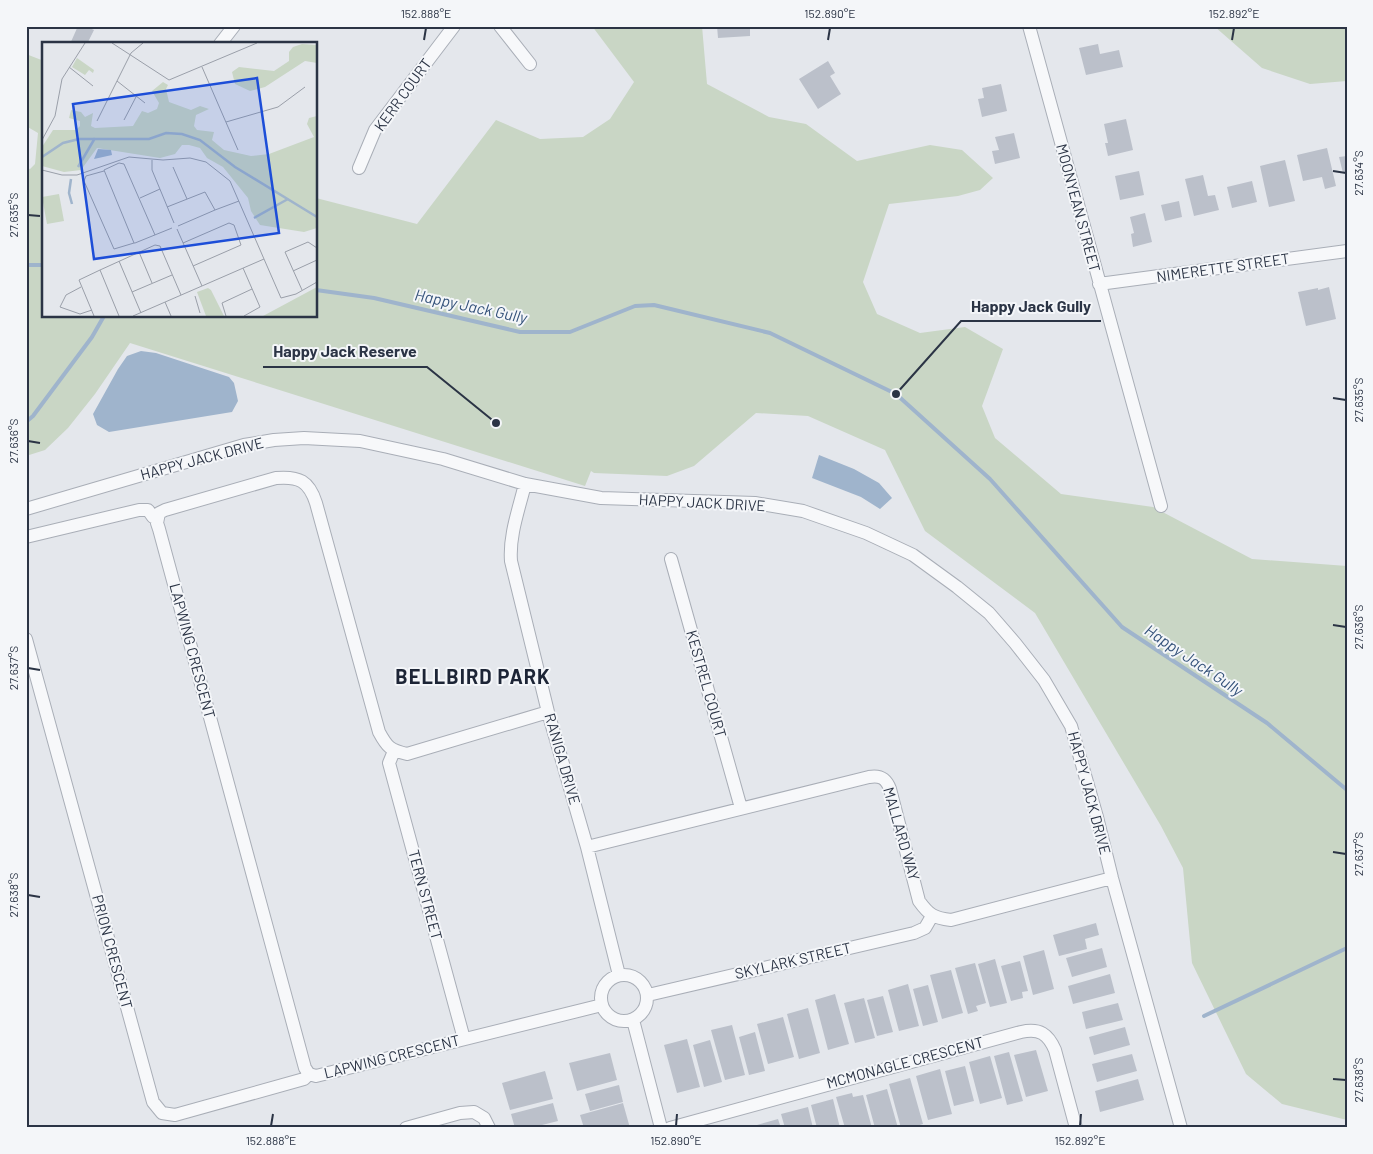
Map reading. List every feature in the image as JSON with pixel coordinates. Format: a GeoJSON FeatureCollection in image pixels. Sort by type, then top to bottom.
{"type":"FeatureCollection","features":[{"type":"Feature","properties":{"kind":"street"},"geometry":{"type":"LineString","coordinates":[[222,42],[234,26]]}},
{"type":"Feature","properties":{"kind":"street","name":"KERR COURT"},"geometry":{"type":"LineString","coordinates":[[359,168],[375,130],[454,26]]}},
{"type":"Feature","properties":{"kind":"street"},"geometry":{"type":"LineString","coordinates":[[500,26],[530,64]]}},
{"type":"Feature","properties":{"kind":"street","name":"MOONYEAN STREET"},"geometry":{"type":"LineString","coordinates":[[1028,26],[1161,506]]}},
{"type":"Feature","properties":{"kind":"street","name":"NIMERETTE STREET"},"geometry":{"type":"LineString","coordinates":[[1099,284],[1347,251]]}},
{"type":"Feature","properties":{"kind":"street","name":"HAPPY JACK DRIVE"},"geometry":{"type":"LineString","coordinates":[[26,509],[244,445],[304,438],[360,441],[443,458],[525,484],[601,498],[755,503],[803,511],[866,533],[913,556],[958,587],[989,613],[1044,680],[1071,726],[1181,1128]]}},
{"type":"Feature","properties":{"kind":"street"},"geometry":{"type":"LineString","coordinates":[[26,537],[139,510],[148,510],[153,517],[158,518],[159,513],[164,510],[276,478],[288,477],[306,484],[313,493],[379,732],[394,751],[407,754],[548,712]]}},
{"type":"Feature","properties":{"kind":"street","name":"RANIGA DRIVE"},"geometry":{"type":"LineString","coordinates":[[525,484],[512,537],[511,561],[548,712],[587,847],[619,975]]}},
{"type":"Feature","properties":{"kind":"street","name":"LAPWING CRESCENT"},"geometry":{"type":"LineString","coordinates":[[158,518],[158,529],[305,1068],[309,1074],[316,1076],[602,1005]]}},
{"type":"Feature","properties":{"kind":"street","name":"KESTREL COURT"},"geometry":{"type":"LineString","coordinates":[[671,559],[741,808]]}},
{"type":"Feature","properties":{"kind":"street","name":"PRION CRESCENT"},"geometry":{"type":"LineString","coordinates":[[26,639],[153,1102],[162,1113],[175,1115],[304,1079],[309,1074]]}},
{"type":"Feature","properties":{"kind":"street","name":"TERN STREET"},"geometry":{"type":"LineString","coordinates":[[394,751],[389,763],[464,1039]]}},
{"type":"Feature","properties":{"kind":"street","name":"MALLARD WAY"},"geometry":{"type":"LineString","coordinates":[[587,847],[869,776],[876,776],[884,778],[888,783],[919,901],[932,916]]}},
{"type":"Feature","properties":{"kind":"street"},"geometry":{"type":"LineString","coordinates":[[932,916],[951,920],[1112,878]]}},
{"type":"Feature","properties":{"kind":"street","name":"SKYLARK STREET"},"geometry":{"type":"LineString","coordinates":[[648,996],[914,933],[925,928],[932,916]]}},
{"type":"Feature","properties":{"kind":"street"},"geometry":{"type":"LineString","coordinates":[[619,975],[634,977],[641,982],[646,988],[648,996],[647,1003],[640,1016],[625,1022],[611,1018],[605,1012],[600,998],[606,983],[619,975]]}},
{"type":"Feature","properties":{"kind":"street"},"geometry":{"type":"LineString","coordinates":[[633,1020],[661,1128]]}},
{"type":"Feature","properties":{"kind":"street","name":"MCMONAGLE CRESCENT"},"geometry":{"type":"LineString","coordinates":[[670,1128],[1034,1030],[1044,1034],[1051,1041],[1055,1050],[1076,1128]]}},
{"type":"Feature","properties":{"kind":"street"},"geometry":{"type":"LineString","coordinates":[[406,1128],[460,1113],[474,1112],[487,1123]]}},
{"type":"Feature","properties":{"kind":"green space"},"geometry":{"type":"Polygon","coordinates":[[[592,26],[702,26],[707,84],[769,117],[806,124],[857,161],[930,145],[962,150],[993,178],[980,190],[958,196],[889,204],[863,282],[877,314],[920,333],[965,327],[1003,349],[982,406],[995,438],[1061,494],[1153,507],[1252,559],[1347,566],[1347,1120],[1282,1104],[1246,1074],[1192,963],[1183,868],[1161,826],[1035,613],[925,531],[885,450],[808,416],[756,413],[694,466],[667,476],[594,473],[591,471],[585,486],[130,343],[95,394],[68,428],[45,450],[26,456],[26,168],[30,169],[35,164],[38,133],[26,126],[26,54],[42,60],[42,318],[318,318],[318,199],[417,224],[496,120],[540,139],[583,137],[610,119],[634,82],[592,26]]]}},
{"type":"Feature","properties":{"kind":"green space"},"geometry":{"type":"Polygon","coordinates":[[[1214,26],[1347,26],[1347,81],[1310,84],[1262,68],[1214,26]]]}},
{"type":"Feature","properties":{"kind":"water"},"geometry":{"type":"Polygon","coordinates":[[[141,351],[156,353],[229,377],[234,383],[238,401],[232,412],[109,432],[97,425],[93,414],[118,369],[127,356],[141,351]]]}},
{"type":"Feature","properties":{"kind":"water"},"geometry":{"type":"Polygon","coordinates":[[[819,455],[854,469],[879,483],[892,498],[880,509],[861,497],[812,478],[819,455]]]}},
{"type":"Feature","properties":{"kind":"building"},"geometry":{"type":"Polygon","coordinates":[[[78,26],[85,26],[94,30],[88,42],[71,42],[78,26]]]}},
{"type":"Feature","properties":{"kind":"building"},"geometry":{"type":"Polygon","coordinates":[[[717,26],[750,26],[750,36],[718,38],[717,26]]]}},
{"type":"Feature","properties":{"kind":"building"},"geometry":{"type":"Polygon","coordinates":[[[1098,44],[1100,54],[1119,50],[1123,67],[1086,75],[1079,48],[1098,44]]]}},
{"type":"Feature","properties":{"kind":"building"},"geometry":{"type":"Polygon","coordinates":[[[828,61],[835,73],[830,76],[841,94],[818,109],[799,79],[828,61]]]}},
{"type":"Feature","properties":{"kind":"building"},"geometry":{"type":"Polygon","coordinates":[[[1001,84],[1007,111],[982,117],[978,99],[984,98],[982,88],[1001,84]]]}},
{"type":"Feature","properties":{"kind":"building"},"geometry":{"type":"Polygon","coordinates":[[[1126,119],[1133,150],[1108,156],[1105,143],[1108,143],[1104,124],[1126,119]]]}},
{"type":"Feature","properties":{"kind":"building"},"geometry":{"type":"Polygon","coordinates":[[[1014,133],[1020,158],[995,164],[992,151],[999,150],[995,137],[1014,133]]]}},
{"type":"Feature","properties":{"kind":"building"},"geometry":{"type":"Polygon","coordinates":[[[1327,148],[1336,186],[1325,189],[1322,177],[1303,181],[1297,155],[1327,148]]]}},
{"type":"Feature","properties":{"kind":"building"},"geometry":{"type":"Polygon","coordinates":[[[1347,156],[1347,172],[1343,173],[1339,157],[1347,156]]]}},
{"type":"Feature","properties":{"kind":"building"},"geometry":{"type":"Polygon","coordinates":[[[1285,160],[1295,201],[1269,207],[1260,166],[1285,160]]]}},
{"type":"Feature","properties":{"kind":"building"},"geometry":{"type":"Polygon","coordinates":[[[1139,171],[1144,195],[1120,200],[1115,176],[1139,171]]]}},
{"type":"Feature","properties":{"kind":"building"},"geometry":{"type":"Polygon","coordinates":[[[1203,175],[1208,196],[1215,195],[1219,210],[1194,216],[1185,179],[1203,175]]]}},
{"type":"Feature","properties":{"kind":"building"},"geometry":{"type":"Polygon","coordinates":[[[1252,181],[1257,202],[1232,208],[1227,187],[1252,181]]]}},
{"type":"Feature","properties":{"kind":"building"},"geometry":{"type":"Polygon","coordinates":[[[1179,201],[1182,217],[1165,221],[1161,205],[1179,201]]]}},
{"type":"Feature","properties":{"kind":"building"},"geometry":{"type":"Polygon","coordinates":[[[1145,213],[1152,242],[1133,247],[1131,234],[1134,233],[1130,217],[1145,213]]]}},
{"type":"Feature","properties":{"kind":"building"},"geometry":{"type":"Polygon","coordinates":[[[1329,287],[1336,319],[1306,326],[1298,292],[1329,287]]]}},
{"type":"Feature","properties":{"kind":"building"},"geometry":{"type":"Polygon","coordinates":[[[1096,923],[1099,935],[1085,939],[1087,949],[1059,956],[1053,935],[1096,923]]]}},
{"type":"Feature","properties":{"kind":"building"},"geometry":{"type":"Polygon","coordinates":[[[1102,948],[1107,967],[1072,977],[1066,958],[1102,948]]]}},
{"type":"Feature","properties":{"kind":"building"},"geometry":{"type":"Polygon","coordinates":[[[1044,950],[1054,989],[1033,995],[1023,956],[1044,950]]]}},
{"type":"Feature","properties":{"kind":"building"},"geometry":{"type":"Polygon","coordinates":[[[995,959],[1007,1003],[990,1007],[978,964],[995,959]]]}},
{"type":"Feature","properties":{"kind":"building"},"geometry":{"type":"Polygon","coordinates":[[[1020,961],[1028,991],[1022,992],[1023,998],[1011,1001],[1001,966],[1020,961]]]}},
{"type":"Feature","properties":{"kind":"building"},"geometry":{"type":"Polygon","coordinates":[[[975,963],[986,1003],[976,1006],[978,1011],[968,1014],[955,968],[975,963]]]}},
{"type":"Feature","properties":{"kind":"building"},"geometry":{"type":"Polygon","coordinates":[[[951,970],[963,1013],[942,1019],[930,975],[951,970]]]}},
{"type":"Feature","properties":{"kind":"building"},"geometry":{"type":"Polygon","coordinates":[[[1110,974],[1115,993],[1073,1004],[1068,986],[1110,974]]]}},
{"type":"Feature","properties":{"kind":"building"},"geometry":{"type":"Polygon","coordinates":[[[908,984],[919,1026],[899,1031],[888,990],[908,984]]]}},
{"type":"Feature","properties":{"kind":"building"},"geometry":{"type":"Polygon","coordinates":[[[928,985],[938,1022],[923,1026],[913,989],[928,985]]]}},
{"type":"Feature","properties":{"kind":"building"},"geometry":{"type":"Polygon","coordinates":[[[835,994],[849,1044],[828,1050],[815,1000],[835,994]]]}},
{"type":"Feature","properties":{"kind":"building"},"geometry":{"type":"Polygon","coordinates":[[[883,996],[893,1032],[877,1036],[867,1000],[883,996]]]}},
{"type":"Feature","properties":{"kind":"building"},"geometry":{"type":"Polygon","coordinates":[[[864,998],[875,1038],[855,1043],[844,1003],[864,998]]]}},
{"type":"Feature","properties":{"kind":"building"},"geometry":{"type":"Polygon","coordinates":[[[1118,1003],[1123,1020],[1086,1029],[1082,1012],[1118,1003]]]}},
{"type":"Feature","properties":{"kind":"building"},"geometry":{"type":"Polygon","coordinates":[[[808,1008],[820,1053],[799,1059],[787,1014],[808,1008]]]}},
{"type":"Feature","properties":{"kind":"building"},"geometry":{"type":"Polygon","coordinates":[[[783,1017],[794,1057],[768,1064],[757,1024],[783,1017]]]}},
{"type":"Feature","properties":{"kind":"building"},"geometry":{"type":"Polygon","coordinates":[[[732,1025],[745,1075],[725,1080],[711,1030],[732,1025]]]}},
{"type":"Feature","properties":{"kind":"building"},"geometry":{"type":"Polygon","coordinates":[[[1125,1027],[1130,1045],[1094,1055],[1089,1037],[1125,1027]]]}},
{"type":"Feature","properties":{"kind":"building"},"geometry":{"type":"Polygon","coordinates":[[[755,1032],[765,1071],[749,1075],[739,1037],[755,1032]]]}},
{"type":"Feature","properties":{"kind":"building"},"geometry":{"type":"Polygon","coordinates":[[[687,1039],[700,1087],[677,1093],[664,1045],[687,1039]]]}},
{"type":"Feature","properties":{"kind":"building"},"geometry":{"type":"Polygon","coordinates":[[[710,1040],[722,1082],[704,1087],[693,1045],[710,1040]]]}},
{"type":"Feature","properties":{"kind":"building"},"geometry":{"type":"Polygon","coordinates":[[[1036,1050],[1048,1091],[1026,1097],[1014,1055],[1036,1050]]]}},
{"type":"Feature","properties":{"kind":"building"},"geometry":{"type":"Polygon","coordinates":[[[1009,1052],[1023,1101],[1007,1105],[994,1056],[1009,1052]]]}},
{"type":"Feature","properties":{"kind":"building"},"geometry":{"type":"Polygon","coordinates":[[[610,1053],[617,1080],[577,1091],[569,1063],[610,1053]]]}},
{"type":"Feature","properties":{"kind":"building"},"geometry":{"type":"Polygon","coordinates":[[[1132,1054],[1137,1071],[1097,1082],[1092,1064],[1132,1054]]]}},
{"type":"Feature","properties":{"kind":"building"},"geometry":{"type":"Polygon","coordinates":[[[990,1056],[1002,1098],[980,1104],[969,1062],[990,1056]]]}},
{"type":"Feature","properties":{"kind":"building"},"geometry":{"type":"Polygon","coordinates":[[[965,1066],[974,1101],[954,1106],[945,1071],[965,1066]]]}},
{"type":"Feature","properties":{"kind":"building"},"geometry":{"type":"Polygon","coordinates":[[[940,1069],[952,1114],[928,1120],[916,1076],[940,1069]]]}},
{"type":"Feature","properties":{"kind":"building"},"geometry":{"type":"Polygon","coordinates":[[[545,1071],[553,1099],[510,1110],[502,1083],[545,1071]]]}},
{"type":"Feature","properties":{"kind":"building"},"geometry":{"type":"Polygon","coordinates":[[[910,1078],[923,1124],[910,1128],[901,1128],[889,1084],[910,1078]]]}},
{"type":"Feature","properties":{"kind":"building"},"geometry":{"type":"Polygon","coordinates":[[[1138,1079],[1144,1100],[1100,1112],[1095,1091],[1138,1079]]]}},
{"type":"Feature","properties":{"kind":"building"},"geometry":{"type":"Polygon","coordinates":[[[619,1085],[623,1102],[590,1111],[585,1094],[619,1085]]]}},
{"type":"Feature","properties":{"kind":"building"},"geometry":{"type":"Polygon","coordinates":[[[887,1089],[898,1128],[875,1128],[866,1095],[887,1089]]]}},
{"type":"Feature","properties":{"kind":"building"},"geometry":{"type":"Polygon","coordinates":[[[852,1093],[853,1097],[863,1095],[872,1128],[845,1128],[836,1097],[852,1093]]]}},
{"type":"Feature","properties":{"kind":"building"},"geometry":{"type":"Polygon","coordinates":[[[833,1099],[840,1128],[817,1128],[811,1105],[833,1099]]]}},
{"type":"Feature","properties":{"kind":"building"},"geometry":{"type":"Polygon","coordinates":[[[553,1103],[558,1121],[530,1128],[515,1128],[511,1114],[553,1103]]]}},
{"type":"Feature","properties":{"kind":"building"},"geometry":{"type":"Polygon","coordinates":[[[623,1103],[630,1128],[584,1128],[580,1115],[623,1103]]]}},
{"type":"Feature","properties":{"kind":"building"},"geometry":{"type":"Polygon","coordinates":[[[808,1107],[813,1128],[785,1128],[781,1114],[808,1107]]]}},
{"type":"Feature","properties":{"kind":"building"},"geometry":{"type":"Polygon","coordinates":[[[778,1119],[781,1128],[758,1128],[757,1125],[778,1119]]]}},
{"type":"Feature","properties":{"kind":"waterway","name":"Happy Jack Gully"},"geometry":{"type":"LineString","coordinates":[[26,265],[42,265]]}},
{"type":"Feature","properties":{"kind":"waterway","name":"Happy Jack Gully"},"geometry":{"type":"LineString","coordinates":[[318,290],[374,298],[520,332],[570,332],[635,306],[654,305],[770,333],[896,394],[990,479],[1122,627],[1267,723],[1347,790]]}},
{"type":"Feature","properties":{"kind":"waterway"},"geometry":{"type":"LineString","coordinates":[[26,422],[33,416],[92,337],[103,318]]}},
{"type":"Feature","properties":{"kind":"waterway"},"geometry":{"type":"LineString","coordinates":[[1204,1016],[1347,948]]}},
{"type":"Feature","properties":{"kind":"place","name":"Happy Jack Gully"},"geometry":{"type":"Point","coordinates":[896,394]}},
{"type":"Feature","properties":{"kind":"place","name":"Happy Jack Reserve"},"geometry":{"type":"Point","coordinates":[496,423]}},
{"type":"Feature","properties":{"kind":"district","name":"BELLBIRD PARK"},"geometry":{"type":"Point","coordinates":[473,677]}}]}
